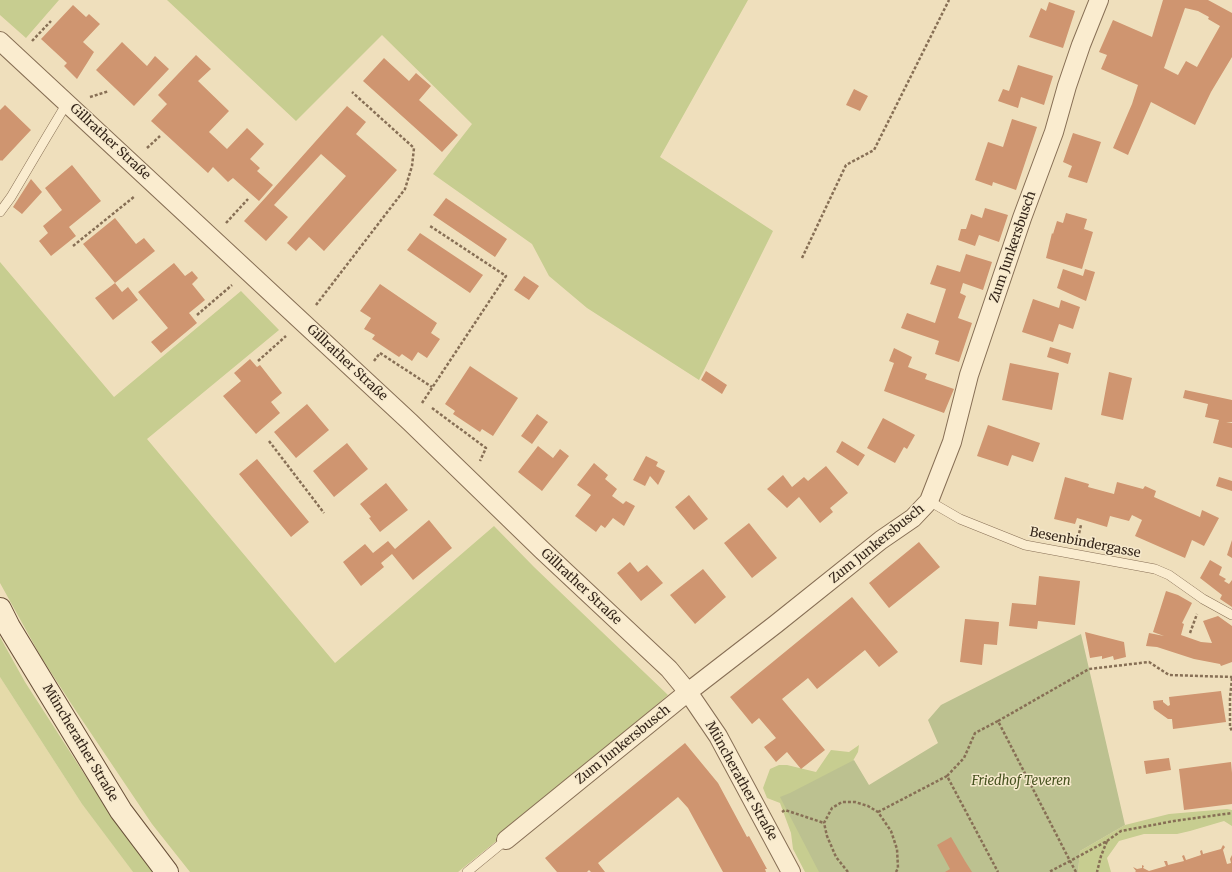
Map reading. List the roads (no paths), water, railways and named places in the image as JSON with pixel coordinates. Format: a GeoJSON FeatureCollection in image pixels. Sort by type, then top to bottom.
{"type":"FeatureCollection","features":[{"type":"Feature","properties":{"kind":"street","name":"Zum Junkersbusch"},"geometry":{"type":"LineString","coordinates":[[506,840],[688,692],[881,540],[914,518],[929,501],[952,442],[969,376],[1022,218],[1054,132],[1080,45],[1099,0]]}},
{"type":"Feature","properties":{"kind":"street","name":"Gillrather Straße"},"geometry":{"type":"LineString","coordinates":[[0,41],[410,422],[542,550],[669,669],[688,692]]}},
{"type":"Feature","properties":{"kind":"street","name":"Müncherather Straße"},"geometry":{"type":"LineString","coordinates":[[0,609],[9,627],[121,811],[167,872]]}},
{"type":"Feature","properties":{"kind":"street","name":"Müncherather Straße"},"geometry":{"type":"LineString","coordinates":[[688,692],[718,736],[791,872]]}},
{"type":"Feature","properties":{"kind":"lane"},"geometry":{"type":"LineString","coordinates":[[0,212],[11,197],[67,103]]}},
{"type":"Feature","properties":{"kind":"lane","name":"Besenbindergasse"},"geometry":{"type":"LineString","coordinates":[[929,501],[960,519],[1025,545],[1155,569],[1169,575],[1203,599],[1232,615]]}},
{"type":"Feature","properties":{"kind":"lane","name":"Zum Junkersbusch"},"geometry":{"type":"LineString","coordinates":[[467,872],[506,840]]}},
{"type":"Feature","properties":{"kind":"park label","name":"Friedhof Teveren"},"geometry":{"type":"Point","coordinates":[1021,781]}}]}
